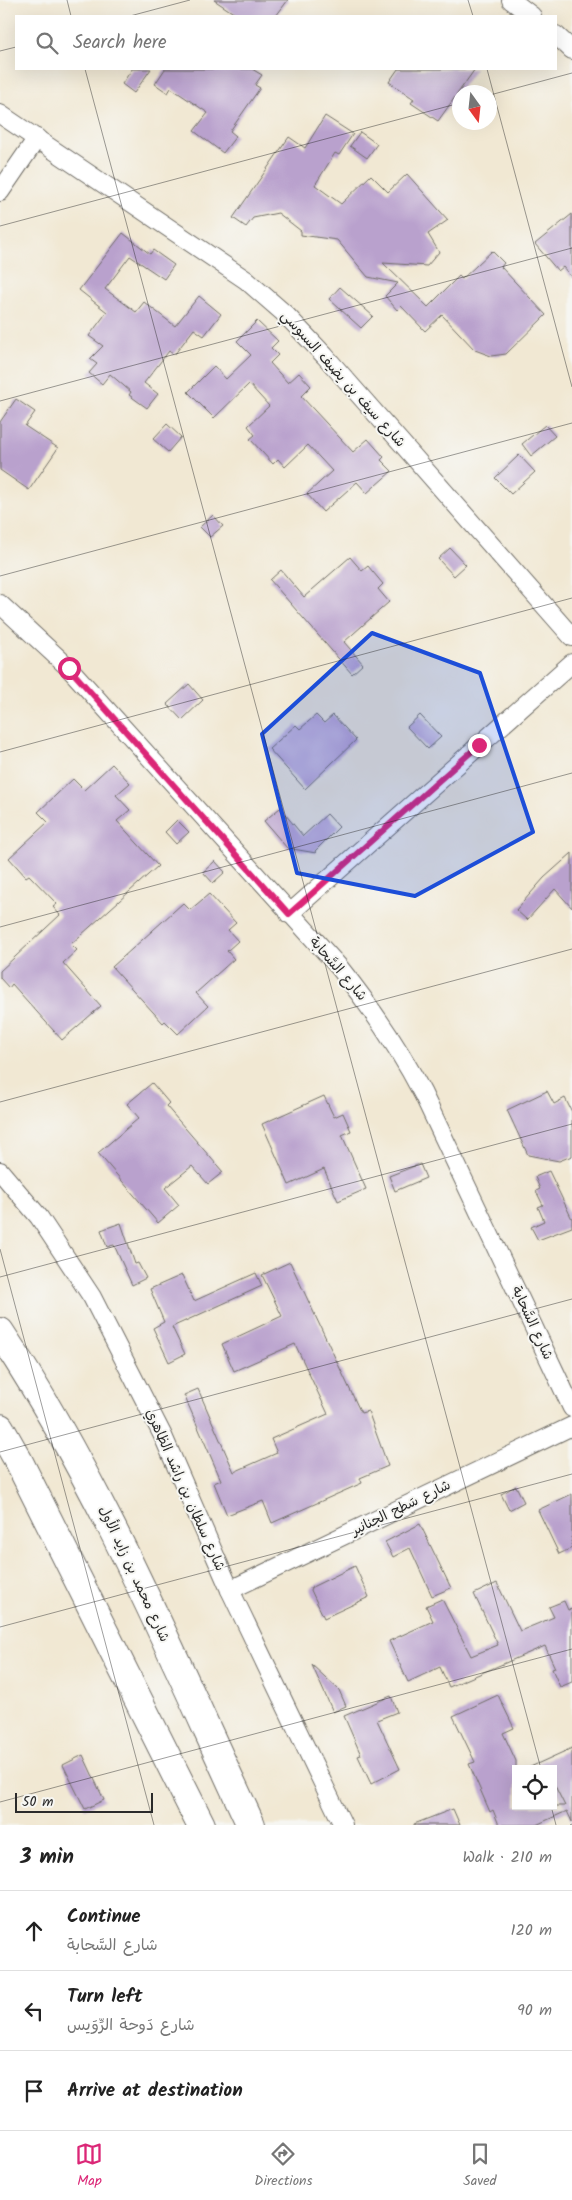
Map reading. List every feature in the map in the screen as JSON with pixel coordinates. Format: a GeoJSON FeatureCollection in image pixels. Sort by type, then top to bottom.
{"type":"FeatureCollection","features":[{"type":"Feature","properties":{"kind":"main road","name":"شارع محمد بن زايد الأول"},"geometry":{"type":"LineString","coordinates":[[0,1332],[70,1445],[119,1540],[251,1825]]}},
{"type":"Feature","properties":{"kind":"main road"},"geometry":{"type":"LineString","coordinates":[[0,1428],[18,1460],[201,1825]]}},
{"type":"Feature","properties":{"kind":"street"},"geometry":{"type":"LineString","coordinates":[[512,0],[531,15]]}},
{"type":"Feature","properties":{"kind":"street"},"geometry":{"type":"LineString","coordinates":[[557,36],[572,50]]}},
{"type":"Feature","properties":{"kind":"street","name":"شارع سيف بن يضيف السبوسي"},"geometry":{"type":"LineString","coordinates":[[0,114],[204,250],[246,280],[286,314],[572,637]]}},
{"type":"Feature","properties":{"kind":"street"},"geometry":{"type":"LineString","coordinates":[[0,192],[36,138]]}},
{"type":"Feature","properties":{"kind":"street","name":"شارع السَّحابة"},"geometry":{"type":"LineString","coordinates":[[0,604],[69,668],[361,995],[402,1055],[572,1408]]}},
{"type":"Feature","properties":{"kind":"street"},"geometry":{"type":"LineString","coordinates":[[289,914],[572,663]]}},
{"type":"Feature","properties":{"kind":"street","name":"شارع سلطان بن راشد الظاهري"},"geometry":{"type":"LineString","coordinates":[[0,1171],[39,1217],[92,1297],[163,1436],[230,1590],[343,1825]]}},
{"type":"Feature","properties":{"kind":"street","name":"شارع سَطح الجنانير"},"geometry":{"type":"LineString","coordinates":[[230,1590],[572,1426]]}},
{"type":"Feature","properties":{"kind":"highlighted area"},"geometry":{"type":"Polygon","coordinates":[[[372,633],[480,673],[533,832],[415,896],[297,873],[262,734],[372,633]]]}},
{"type":"Feature","properties":{"kind":"building"},"geometry":{"type":"Polygon","coordinates":[[[214,0],[288,0],[277,15],[236,15],[214,0]]]}},
{"type":"Feature","properties":{"kind":"building"},"geometry":{"type":"Polygon","coordinates":[[[131,70],[150,70],[134,93],[122,84],[131,70]]]}},
{"type":"Feature","properties":{"kind":"building"},"geometry":{"type":"Polygon","coordinates":[[[164,70],[254,70],[262,75],[255,85],[260,88],[230,131],[236,136],[223,153],[194,131],[208,113],[171,88],[168,93],[155,84],[164,70]]]}},
{"type":"Feature","properties":{"kind":"building"},"geometry":{"type":"Polygon","coordinates":[[[397,70],[474,70],[464,85],[452,85],[452,101],[438,121],[411,103],[414,99],[389,82],[397,70]]]}},
{"type":"Feature","properties":{"kind":"building"},"geometry":{"type":"Polygon","coordinates":[[[325,116],[353,134],[339,155],[335,153],[315,185],[341,204],[371,175],[388,192],[407,174],[448,220],[428,234],[439,252],[427,266],[383,263],[428,307],[459,276],[462,279],[492,251],[504,263],[501,267],[546,315],[506,354],[491,356],[475,350],[442,315],[425,331],[401,306],[397,310],[385,296],[398,283],[368,277],[337,240],[301,235],[301,231],[278,213],[253,218],[246,227],[233,218],[289,137],[305,148],[325,116]]]}},
{"type":"Feature","properties":{"kind":"building"},"geometry":{"type":"Polygon","coordinates":[[[360,132],[377,144],[367,158],[350,146],[360,132]]]}},
{"type":"Feature","properties":{"kind":"building"},"geometry":{"type":"Polygon","coordinates":[[[572,214],[572,278],[563,267],[558,271],[535,244],[572,214]]]}},
{"type":"Feature","properties":{"kind":"building"},"geometry":{"type":"Polygon","coordinates":[[[123,233],[150,254],[153,250],[174,265],[164,279],[130,256],[105,289],[136,312],[144,302],[175,326],[199,296],[221,314],[204,336],[194,329],[174,355],[169,351],[144,383],[158,394],[147,408],[129,395],[131,392],[110,374],[102,384],[89,373],[97,364],[90,359],[103,346],[89,336],[107,312],[79,290],[123,233]]]}},
{"type":"Feature","properties":{"kind":"building"},"geometry":{"type":"Polygon","coordinates":[[[340,287],[373,316],[361,328],[329,299],[340,287]]]}},
{"type":"Feature","properties":{"kind":"building"},"geometry":{"type":"Polygon","coordinates":[[[257,321],[278,341],[271,348],[278,355],[270,363],[288,383],[299,373],[311,386],[301,396],[353,452],[368,439],[384,457],[381,460],[392,471],[367,493],[357,482],[323,512],[307,494],[332,471],[308,445],[285,467],[278,459],[273,464],[250,439],[255,435],[248,426],[269,406],[249,384],[214,418],[188,392],[214,366],[226,379],[251,355],[237,341],[257,321]]]}},
{"type":"Feature","properties":{"kind":"building"},"geometry":{"type":"Polygon","coordinates":[[[16,399],[35,412],[25,426],[58,448],[29,490],[0,470],[0,422],[16,399]]]}},
{"type":"Feature","properties":{"kind":"building"},"geometry":{"type":"Polygon","coordinates":[[[167,424],[181,437],[168,452],[153,439],[167,424]]]}},
{"type":"Feature","properties":{"kind":"building"},"geometry":{"type":"Polygon","coordinates":[[[545,425],[555,436],[531,456],[522,444],[545,425]]]}},
{"type":"Feature","properties":{"kind":"building"},"geometry":{"type":"Polygon","coordinates":[[[519,455],[535,472],[511,494],[495,478],[519,455]]]}},
{"type":"Feature","properties":{"kind":"building"},"geometry":{"type":"Polygon","coordinates":[[[213,515],[223,526],[210,537],[200,527],[213,515]]]}},
{"type":"Feature","properties":{"kind":"building"},"geometry":{"type":"Polygon","coordinates":[[[450,548],[466,565],[454,576],[438,559],[450,548]]]}},
{"type":"Feature","properties":{"kind":"building"},"geometry":{"type":"Polygon","coordinates":[[[350,557],[362,571],[368,566],[383,584],[378,589],[389,602],[344,642],[363,664],[352,674],[270,580],[281,570],[304,597],[350,557]]]}},
{"type":"Feature","properties":{"kind":"building"},"geometry":{"type":"Polygon","coordinates":[[[189,684],[203,700],[182,720],[167,704],[189,684]]]}},
{"type":"Feature","properties":{"kind":"building"},"geometry":{"type":"Polygon","coordinates":[[[316,715],[324,723],[333,715],[356,740],[305,789],[269,749],[296,725],[300,729],[316,715]]]}},
{"type":"Feature","properties":{"kind":"building"},"geometry":{"type":"Polygon","coordinates":[[[420,715],[441,737],[428,749],[407,727],[420,715]]]}},
{"type":"Feature","properties":{"kind":"building"},"geometry":{"type":"Polygon","coordinates":[[[112,764],[130,783],[116,795],[130,810],[117,821],[158,866],[71,944],[77,950],[63,963],[101,1006],[62,1040],[12,984],[9,988],[0,978],[0,971],[60,915],[53,907],[57,904],[29,875],[26,877],[9,858],[48,822],[38,812],[73,779],[84,790],[112,764]]]}},
{"type":"Feature","properties":{"kind":"building"},"geometry":{"type":"Polygon","coordinates":[[[280,808],[303,836],[327,814],[339,827],[315,851],[316,853],[287,848],[264,821],[280,808]]]}},
{"type":"Feature","properties":{"kind":"building"},"geometry":{"type":"Polygon","coordinates":[[[177,820],[189,832],[176,844],[165,832],[177,820]]]}},
{"type":"Feature","properties":{"kind":"building"},"geometry":{"type":"Polygon","coordinates":[[[572,853],[572,908],[555,889],[527,920],[516,910],[544,878],[572,853]]]}},
{"type":"Feature","properties":{"kind":"building"},"geometry":{"type":"Polygon","coordinates":[[[215,861],[225,872],[213,883],[203,872],[215,861]]]}},
{"type":"Feature","properties":{"kind":"building"},"geometry":{"type":"Polygon","coordinates":[[[209,894],[236,923],[228,930],[238,941],[227,951],[234,959],[196,993],[208,1006],[178,1034],[165,1021],[163,1023],[112,967],[183,903],[190,910],[209,894]]]}},
{"type":"Feature","properties":{"kind":"building"},"geometry":{"type":"Polygon","coordinates":[[[152,1083],[169,1103],[166,1106],[223,1172],[208,1184],[192,1166],[165,1188],[179,1205],[158,1223],[98,1153],[139,1118],[127,1104],[152,1083]]]}},
{"type":"Feature","properties":{"kind":"building"},"geometry":{"type":"Polygon","coordinates":[[[547,1091],[554,1104],[565,1098],[572,1112],[572,1156],[559,1161],[528,1155],[507,1110],[547,1091]]]}},
{"type":"Feature","properties":{"kind":"building"},"geometry":{"type":"Polygon","coordinates":[[[324,1096],[334,1117],[343,1113],[351,1131],[342,1135],[366,1189],[338,1201],[324,1169],[289,1185],[262,1124],[324,1096]]]}},
{"type":"Feature","properties":{"kind":"building"},"geometry":{"type":"Polygon","coordinates":[[[420,1164],[426,1178],[395,1191],[389,1176],[420,1164]]]}},
{"type":"Feature","properties":{"kind":"building"},"geometry":{"type":"Polygon","coordinates":[[[549,1171],[572,1219],[572,1227],[538,1240],[531,1227],[544,1221],[538,1207],[543,1205],[536,1191],[540,1189],[535,1177],[549,1171]]]}},
{"type":"Feature","properties":{"kind":"building"},"geometry":{"type":"Polygon","coordinates":[[[121,1223],[135,1264],[138,1263],[146,1278],[132,1285],[114,1245],[107,1247],[101,1230],[121,1223]]]}},
{"type":"Feature","properties":{"kind":"building"},"geometry":{"type":"Polygon","coordinates":[[[290,1262],[361,1413],[368,1411],[388,1466],[360,1478],[362,1483],[272,1523],[263,1501],[227,1515],[214,1483],[221,1480],[184,1395],[198,1389],[234,1472],[277,1453],[271,1439],[328,1414],[295,1344],[234,1371],[222,1344],[282,1316],[262,1275],[290,1262]]]}},
{"type":"Feature","properties":{"kind":"building"},"geometry":{"type":"Polygon","coordinates":[[[256,1273],[262,1286],[172,1327],[185,1354],[169,1362],[153,1328],[164,1322],[150,1289],[182,1275],[194,1301],[256,1273]]]}},
{"type":"Feature","properties":{"kind":"building"},"geometry":{"type":"Polygon","coordinates":[[[516,1486],[524,1502],[509,1510],[501,1494],[516,1486]]]}},
{"type":"Feature","properties":{"kind":"building"},"geometry":{"type":"Polygon","coordinates":[[[572,1494],[572,1548],[559,1554],[538,1510],[572,1494]]]}},
{"type":"Feature","properties":{"kind":"building"},"geometry":{"type":"Polygon","coordinates":[[[420,1524],[451,1588],[432,1596],[410,1548],[393,1557],[385,1542],[420,1524]]]}},
{"type":"Feature","properties":{"kind":"building"},"geometry":{"type":"Polygon","coordinates":[[[355,1566],[369,1597],[324,1618],[310,1588],[355,1566]]]}},
{"type":"Feature","properties":{"kind":"building"},"geometry":{"type":"Polygon","coordinates":[[[497,1583],[520,1631],[554,1617],[549,1607],[564,1601],[568,1610],[572,1609],[572,1682],[560,1687],[552,1669],[555,1668],[545,1646],[449,1687],[440,1667],[408,1682],[389,1641],[433,1621],[426,1606],[442,1599],[471,1656],[498,1645],[474,1594],[497,1583]]]}},
{"type":"Feature","properties":{"kind":"building"},"geometry":{"type":"Polygon","coordinates":[[[312,1665],[339,1690],[346,1706],[333,1712],[312,1665]]]}},
{"type":"Feature","properties":{"kind":"building"},"geometry":{"type":"Polygon","coordinates":[[[498,1695],[514,1728],[503,1733],[516,1761],[516,1765],[512,1765],[512,1810],[557,1810],[557,1806],[565,1806],[557,1790],[557,1765],[535,1765],[572,1748],[572,1822],[567,1811],[536,1825],[499,1825],[493,1810],[490,1812],[469,1764],[475,1762],[453,1716],[498,1695]]]}},
{"type":"Feature","properties":{"kind":"building"},"geometry":{"type":"Polygon","coordinates":[[[391,1696],[397,1712],[377,1720],[400,1769],[371,1784],[358,1756],[361,1755],[344,1716],[391,1696]]]}},
{"type":"Feature","properties":{"kind":"building"},"geometry":{"type":"Polygon","coordinates":[[[83,1755],[104,1800],[85,1809],[63,1765],[83,1755]]]}},
{"type":"Feature","properties":{"kind":"building"},"geometry":{"type":"Polygon","coordinates":[[[453,1809],[460,1825],[414,1825],[414,1824],[453,1809]]]}},
{"type":"Feature","properties":{"kind":"route"},"geometry":{"type":"LineString","coordinates":[[69,668],[289,914],[479,745]]}}]}
